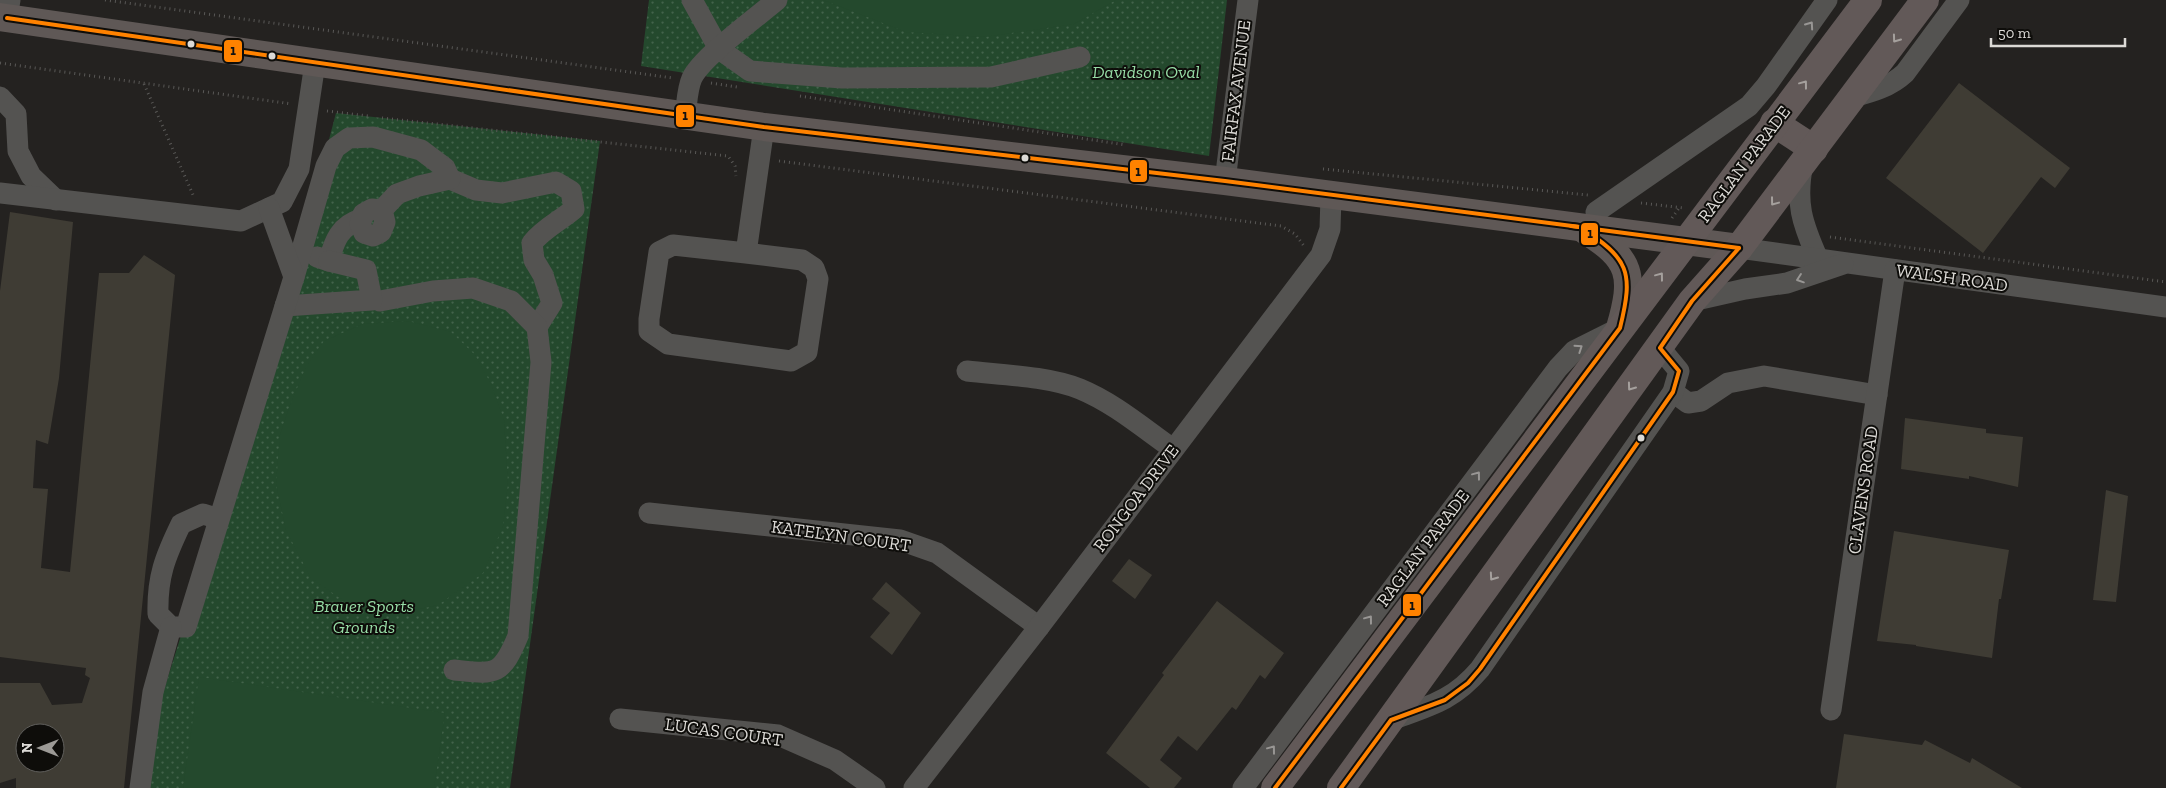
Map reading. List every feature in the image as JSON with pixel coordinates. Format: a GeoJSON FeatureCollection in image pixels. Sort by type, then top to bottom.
{"type":"FeatureCollection","features":[{"type":"Feature","properties":{"kind":"highway","name":"RAGLAN PARADE"},"geometry":{"type":"LineString","coordinates":[[1275,788],[1868,0]]}},
{"type":"Feature","properties":{"kind":"highway"},"geometry":{"type":"LineString","coordinates":[[1341,788],[1521,537],[1660,348],[1692,301],[1739,248],[1925,0]]}},
{"type":"Feature","properties":{"kind":"highway"},"geometry":{"type":"LineString","coordinates":[[1774,123],[1808,156]]}},
{"type":"Feature","properties":{"kind":"main road"},"geometry":{"type":"LineString","coordinates":[[6,11],[315,63],[764,127],[1225,181],[1331,196],[1588,220],[1686,240],[1739,248]]}},
{"type":"Feature","properties":{"kind":"main road"},"geometry":{"type":"LineString","coordinates":[[1588,220],[1623,263],[1629,292],[1620,328]]}},
{"type":"Feature","properties":{"kind":"street"},"geometry":{"type":"LineString","coordinates":[[692,0],[719,49],[750,70],[842,78],[991,77],[1080,56]]}},
{"type":"Feature","properties":{"kind":"street"},"geometry":{"type":"LineString","coordinates":[[685,116],[691,80],[696,70],[777,0]]}},
{"type":"Feature","properties":{"kind":"street","name":"FAIRFAX AVENUE"},"geometry":{"type":"LineString","coordinates":[[1225,181],[1248,0]]}},
{"type":"Feature","properties":{"kind":"street","name":"RAGLAN PARADE"},"geometry":{"type":"LineString","coordinates":[[1588,220],[1615,197],[1749,106],[1766,86],[1827,0]]}},
{"type":"Feature","properties":{"kind":"street"},"geometry":{"type":"LineString","coordinates":[[1853,97],[1883,88],[1905,73],[1959,0]]}},
{"type":"Feature","properties":{"kind":"street"},"geometry":{"type":"LineString","coordinates":[[0,193],[241,221],[282,202],[299,169],[315,63]]}},
{"type":"Feature","properties":{"kind":"street"},"geometry":{"type":"LineString","coordinates":[[0,97],[16,114],[18,151],[31,176],[56,200]]}},
{"type":"Feature","properties":{"kind":"street"},"geometry":{"type":"LineString","coordinates":[[1749,106],[1774,123]]}},
{"type":"Feature","properties":{"kind":"street"},"geometry":{"type":"LineString","coordinates":[[746,253],[764,127]]}},
{"type":"Feature","properties":{"kind":"street"},"geometry":{"type":"LineString","coordinates":[[219,519],[203,514],[181,524],[167,554],[157,589],[158,614],[171,627],[186,626],[294,277],[326,166],[335,148],[349,138],[373,137],[421,150],[445,168],[450,179]]}},
{"type":"Feature","properties":{"kind":"street"},"geometry":{"type":"LineString","coordinates":[[1808,156],[1799,202],[1806,233],[1818,259]]}},
{"type":"Feature","properties":{"kind":"street"},"geometry":{"type":"LineString","coordinates":[[370,300],[366,270],[367,228],[363,214],[372,209],[382,210],[397,194],[418,186],[450,179],[476,190],[502,193],[556,182],[571,191],[574,209],[542,231],[532,243],[534,260],[543,274],[552,303],[537,327]]}},
{"type":"Feature","properties":{"kind":"street","name":"RONGOA DRIVE"},"geometry":{"type":"LineString","coordinates":[[914,788],[1321,255],[1330,229],[1331,196]]}},
{"type":"Feature","properties":{"kind":"street"},"geometry":{"type":"LineString","coordinates":[[270,208],[294,277]]}},
{"type":"Feature","properties":{"kind":"street"},"geometry":{"type":"LineString","coordinates":[[329,261],[338,233],[345,226],[367,228]]}},
{"type":"Feature","properties":{"kind":"street"},"geometry":{"type":"LineString","coordinates":[[673,245],[746,253],[802,260],[814,268],[818,279],[807,352],[791,361],[668,344],[650,332],[649,319],[659,252],[673,245]]}},
{"type":"Feature","properties":{"kind":"street","name":"WALSH ROAD"},"geometry":{"type":"LineString","coordinates":[[1739,248],[2166,307]]}},
{"type":"Feature","properties":{"kind":"street"},"geometry":{"type":"LineString","coordinates":[[301,253],[366,270]]}},
{"type":"Feature","properties":{"kind":"street"},"geometry":{"type":"LineString","coordinates":[[1692,301],[1745,288],[1787,283],[1846,263]]}},
{"type":"Feature","properties":{"kind":"street","name":"CLAVENS ROAD"},"geometry":{"type":"LineString","coordinates":[[1831,710],[1895,270]]}},
{"type":"Feature","properties":{"kind":"street"},"geometry":{"type":"LineString","coordinates":[[285,306],[370,300],[433,291],[473,288],[511,301],[537,327],[541,362],[518,636],[508,661],[489,673],[454,670]]}},
{"type":"Feature","properties":{"kind":"street","name":"RAGLAN PARADE"},"geometry":{"type":"LineString","coordinates":[[1243,788],[1558,368],[1574,351],[1620,328]]}},
{"type":"Feature","properties":{"kind":"street"},"geometry":{"type":"LineString","coordinates":[[1390,720],[1445,700],[1468,684],[1480,669],[1673,392],[1679,371],[1660,348]]}},
{"type":"Feature","properties":{"kind":"street"},"geometry":{"type":"LineString","coordinates":[[967,371],[1049,381],[1079,388],[1109,403],[1173,449]]}},
{"type":"Feature","properties":{"kind":"street"},"geometry":{"type":"LineString","coordinates":[[1673,392],[1688,403],[1701,401],[1728,383],[1764,376],[1877,395]]}},
{"type":"Feature","properties":{"kind":"street","name":"KATELYN COURT"},"geometry":{"type":"LineString","coordinates":[[649,513],[900,540],[937,552],[1039,626]]}},
{"type":"Feature","properties":{"kind":"street"},"geometry":{"type":"LineString","coordinates":[[140,788],[153,692],[171,627]]}},
{"type":"Feature","properties":{"kind":"street","name":"LUCAS COURT"},"geometry":{"type":"LineString","coordinates":[[620,719],[778,735],[835,760],[875,788]]}},
{"type":"Feature","properties":{"kind":"path"},"geometry":{"type":"LineString","coordinates":[[105,0],[742,87]]}},
{"type":"Feature","properties":{"kind":"path"},"geometry":{"type":"LineString","coordinates":[[0,64],[308,106],[336,113],[728,156],[735,166],[737,182],[764,186],[768,171],[778,161],[1282,226],[1295,234],[1305,248],[1306,253]]}},
{"type":"Feature","properties":{"kind":"path"},"geometry":{"type":"LineString","coordinates":[[144,84],[202,216]]}},
{"type":"Feature","properties":{"kind":"path"},"geometry":{"type":"LineString","coordinates":[[791,95],[1130,146]]}},
{"type":"Feature","properties":{"kind":"path"},"geometry":{"type":"LineString","coordinates":[[1317,169],[1615,197],[1645,204],[1709,211]]}},
{"type":"Feature","properties":{"kind":"path"},"geometry":{"type":"LineString","coordinates":[[1806,233],[2166,282]]}},
{"type":"Feature","properties":{"kind":"green space","name":"Davidson Oval"},"geometry":{"type":"Polygon","coordinates":[[[649,0],[1227,0],[1209,156],[641,66],[649,0]]]}},
{"type":"Feature","properties":{"kind":"green space"},"geometry":{"type":"Polygon","coordinates":[[[823,0],[1116,0],[1074,24],[984,37],[906,32],[823,0]]]}},
{"type":"Feature","properties":{"kind":"green space","name":"Brauer Sports Grounds"},"geometry":{"type":"Polygon","coordinates":[[[336,113],[600,141],[510,788],[147,788],[161,699],[285,306],[336,113]]]}},
{"type":"Feature","properties":{"kind":"green space"},"geometry":{"type":"Polygon","coordinates":[[[408,321],[451,332],[475,355],[491,384],[504,420],[508,483],[503,526],[483,573],[438,605],[389,616],[347,603],[311,578],[286,530],[276,484],[280,435],[290,405],[306,367],[324,341],[363,324],[408,321]]]}},
{"type":"Feature","properties":{"kind":"green space"},"geometry":{"type":"Polygon","coordinates":[[[199,677],[445,713],[434,788],[183,788],[199,677]]]}},
{"type":"Feature","properties":{"kind":"building"},"geometry":{"type":"Polygon","coordinates":[[[1959,83],[2070,168],[2055,188],[2041,177],[1983,253],[1886,178],[1959,83]]]}},
{"type":"Feature","properties":{"kind":"building"},"geometry":{"type":"Polygon","coordinates":[[[10,212],[73,222],[59,378],[48,444],[36,440],[33,488],[48,489],[41,568],[70,572],[99,273],[129,273],[144,255],[175,275],[124,788],[16,788],[16,778],[0,783],[0,683],[40,683],[52,705],[82,703],[90,678],[85,675],[86,668],[0,657],[0,291],[10,212]]]}},
{"type":"Feature","properties":{"kind":"building"},"geometry":{"type":"Polygon","coordinates":[[[1905,418],[1986,429],[1986,433],[2023,437],[2018,487],[1969,476],[1969,479],[1901,469],[1905,418]]]}},
{"type":"Feature","properties":{"kind":"building"},"geometry":{"type":"Polygon","coordinates":[[[2106,490],[2128,496],[2116,602],[2093,600],[2106,490]]]}},
{"type":"Feature","properties":{"kind":"building"},"geometry":{"type":"Polygon","coordinates":[[[1894,531],[2009,550],[2001,599],[1999,599],[1992,658],[1916,645],[1877,641],[1894,531]]]}},
{"type":"Feature","properties":{"kind":"building"},"geometry":{"type":"Polygon","coordinates":[[[1129,559],[1152,575],[1135,599],[1112,581],[1129,559]]]}},
{"type":"Feature","properties":{"kind":"building"},"geometry":{"type":"Polygon","coordinates":[[[886,582],[921,613],[892,655],[870,637],[890,613],[872,599],[886,582]]]}},
{"type":"Feature","properties":{"kind":"building"},"geometry":{"type":"Polygon","coordinates":[[[1217,601],[1284,653],[1265,679],[1260,675],[1236,710],[1232,707],[1197,751],[1178,736],[1160,760],[1182,778],[1174,788],[1150,788],[1106,753],[1164,675],[1162,673],[1217,601]]]}},
{"type":"Feature","properties":{"kind":"building"},"geometry":{"type":"Polygon","coordinates":[[[1844,734],[1922,745],[1925,740],[1970,763],[1972,758],[2022,788],[1836,788],[1844,734]]]}},
{"type":"Feature","properties":{"kind":"transit line","name":"1"},"geometry":{"type":"LineString","coordinates":[[7,18],[764,127],[1225,181],[1580,227],[1609,248],[1624,268],[1627,293],[1620,328],[1275,788]]}},
{"type":"Feature","properties":{"kind":"transit line","name":"1"},"geometry":{"type":"LineString","coordinates":[[1571,226],[1739,248]]}},
{"type":"Feature","properties":{"kind":"transit line","name":"1"},"geometry":{"type":"LineString","coordinates":[[1341,788],[1391,720],[1445,700],[1468,683],[1480,669],[1673,392],[1679,371],[1660,348],[1692,301],[1739,248]]}}]}
